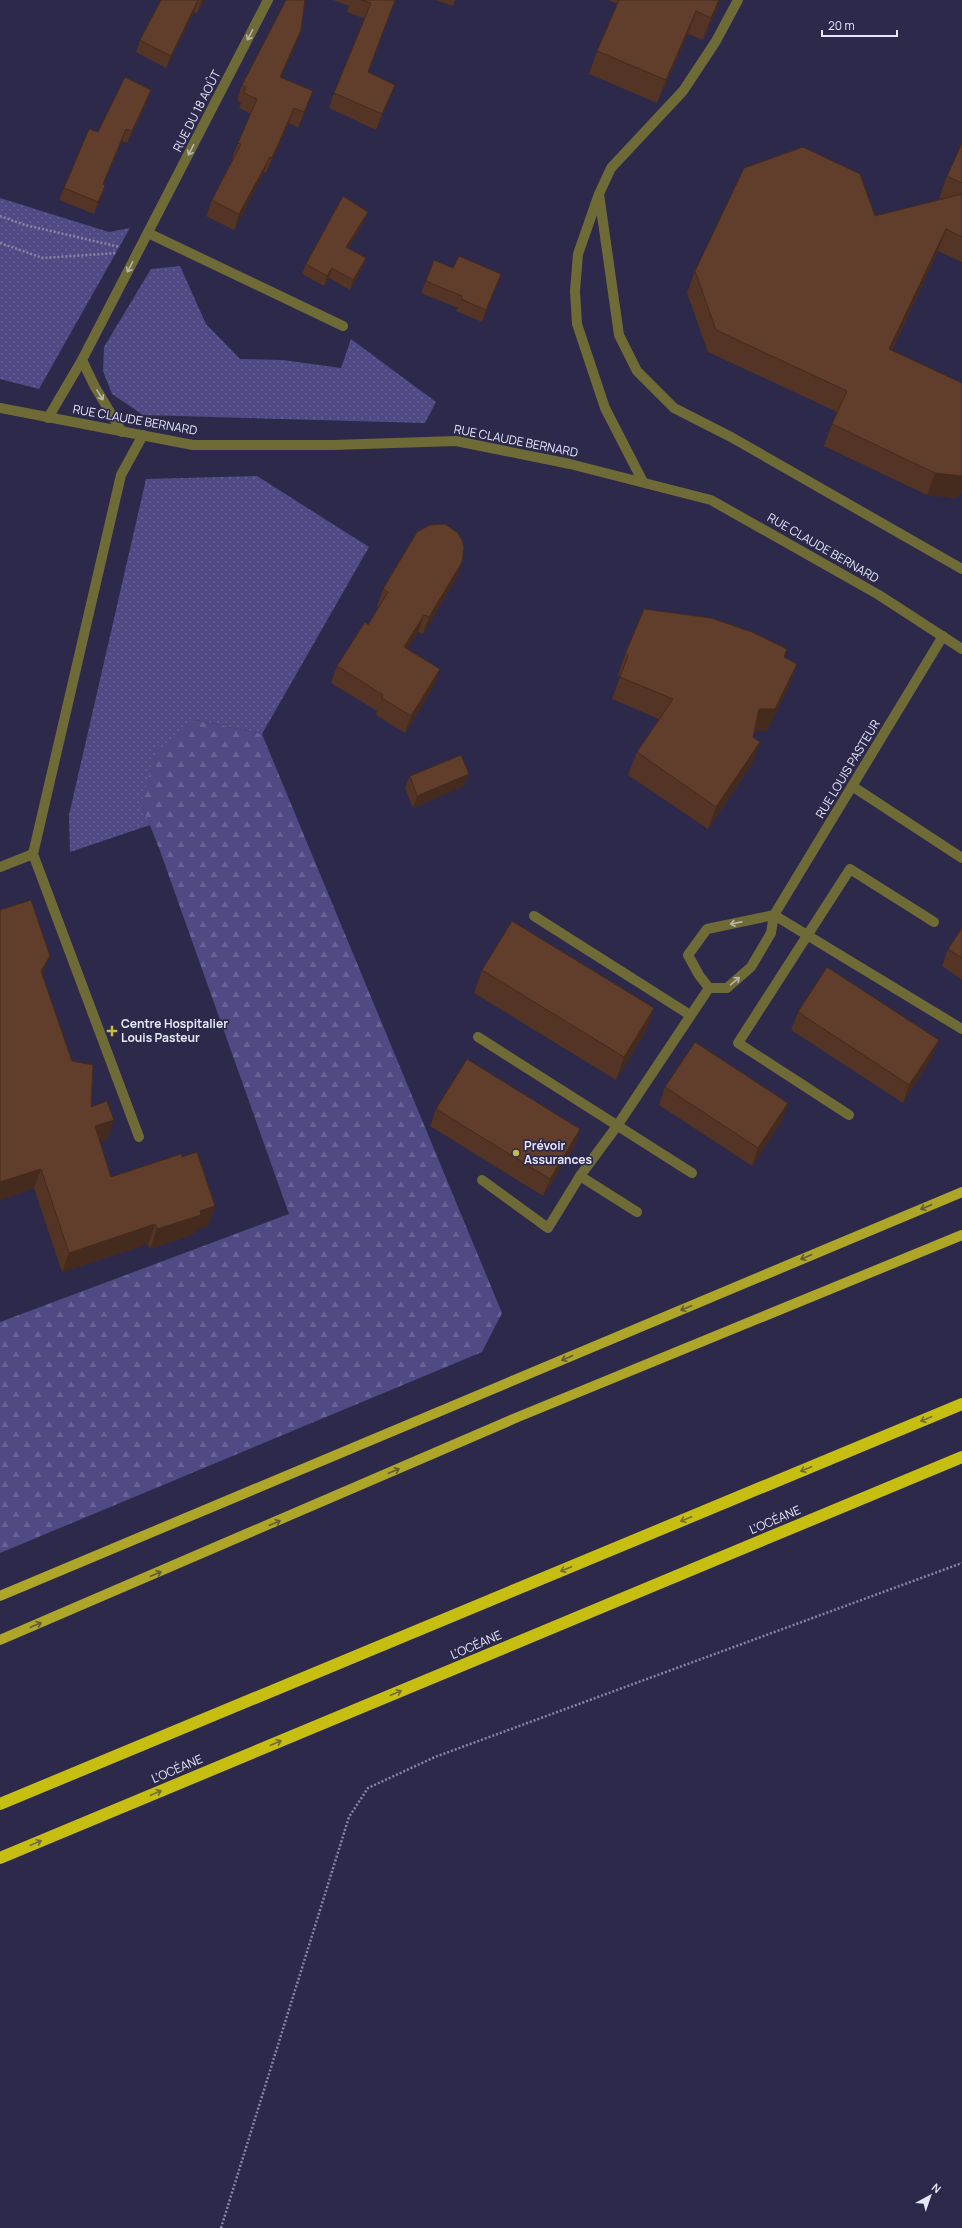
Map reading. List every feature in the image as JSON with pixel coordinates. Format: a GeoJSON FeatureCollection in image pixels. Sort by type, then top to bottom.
{"type":"FeatureCollection","features":[{"type":"Feature","properties":{"kind":"highway"},"geometry":{"type":"LineString","coordinates":[[0,1804],[962,1404]]}},
{"type":"Feature","properties":{"kind":"highway","name":"L’OCÉANE"},"geometry":{"type":"LineString","coordinates":[[0,1858],[962,1457]]}},
{"type":"Feature","properties":{"kind":"main road"},"geometry":{"type":"LineString","coordinates":[[0,1596],[962,1192]]}},
{"type":"Feature","properties":{"kind":"main road"},"geometry":{"type":"LineString","coordinates":[[0,1640],[518,1417],[962,1235]]}},
{"type":"Feature","properties":{"kind":"street","name":"RUE DU 18 AOÛT"},"geometry":{"type":"LineString","coordinates":[[48,418],[82,360],[268,0]]}},
{"type":"Feature","properties":{"kind":"street"},"geometry":{"type":"LineString","coordinates":[[643,482],[605,408],[577,324],[575,291],[578,254],[599,194],[611,168],[683,91],[716,42],[738,0]]}},
{"type":"Feature","properties":{"kind":"street"},"geometry":{"type":"LineString","coordinates":[[599,194],[619,335],[638,371],[648,382],[674,408],[731,437],[962,569]]}},
{"type":"Feature","properties":{"kind":"street"},"geometry":{"type":"LineString","coordinates":[[148,233],[343,326]]}},
{"type":"Feature","properties":{"kind":"street"},"geometry":{"type":"LineString","coordinates":[[82,360],[95,387],[122,432]]}},
{"type":"Feature","properties":{"kind":"street","name":"RUE CLAUDE BERNARD"},"geometry":{"type":"LineString","coordinates":[[0,408],[193,445],[333,445],[456,441],[570,464],[643,482],[711,500],[879,595],[962,649]]}},
{"type":"Feature","properties":{"kind":"street"},"geometry":{"type":"LineString","coordinates":[[139,1137],[33,854],[121,475],[143,435]]}},
{"type":"Feature","properties":{"kind":"street","name":"RUE LOUIS PASTEUR"},"geometry":{"type":"LineString","coordinates":[[709,988],[727,988],[751,967],[771,933],[774,915],[943,636]]}},
{"type":"Feature","properties":{"kind":"street"},"geometry":{"type":"LineString","coordinates":[[852,786],[962,858]]}},
{"type":"Feature","properties":{"kind":"street"},"geometry":{"type":"LineString","coordinates":[[0,867],[33,854]]}},
{"type":"Feature","properties":{"kind":"street"},"geometry":{"type":"LineString","coordinates":[[849,1115],[738,1043],[850,869],[934,922]]}},
{"type":"Feature","properties":{"kind":"street"},"geometry":{"type":"LineString","coordinates":[[482,1180],[548,1228],[580,1176],[618,1126],[709,988],[698,975],[688,955],[707,929],[774,915],[962,1029]]}},
{"type":"Feature","properties":{"kind":"street"},"geometry":{"type":"LineString","coordinates":[[534,916],[690,1015]]}},
{"type":"Feature","properties":{"kind":"street"},"geometry":{"type":"LineString","coordinates":[[478,1037],[692,1173]]}},
{"type":"Feature","properties":{"kind":"street"},"geometry":{"type":"LineString","coordinates":[[580,1176],[637,1212]]}},
{"type":"Feature","properties":{"kind":"path"},"geometry":{"type":"LineString","coordinates":[[0,216],[25,225],[138,252]]}},
{"type":"Feature","properties":{"kind":"path"},"geometry":{"type":"LineString","coordinates":[[0,243],[43,258],[138,252]]}},
{"type":"Feature","properties":{"kind":"path"},"geometry":{"type":"LineString","coordinates":[[221,2228],[349,1817],[368,1788],[434,1757],[962,1563]]}},
{"type":"Feature","properties":{"kind":"green space"},"geometry":{"type":"Polygon","coordinates":[[[0,198],[109,232],[130,228],[39,389],[0,379],[0,198]]]}},
{"type":"Feature","properties":{"kind":"green space"},"geometry":{"type":"Polygon","coordinates":[[[180,266],[206,324],[240,359],[283,360],[341,368],[351,339],[436,402],[425,423],[143,415],[112,394],[103,371],[104,347],[151,269],[180,266]]]}},
{"type":"Feature","properties":{"kind":"green space"},"geometry":{"type":"Polygon","coordinates":[[[257,476],[369,547],[262,734],[196,720],[141,803],[150,825],[70,852],[69,815],[146,479],[257,476]]]}},
{"type":"Feature","properties":{"kind":"green space"},"geometry":{"type":"Polygon","coordinates":[[[196,720],[262,734],[502,1313],[482,1352],[0,1553],[0,1322],[289,1214],[159,848],[141,803],[157,750],[196,720]]]}},
{"type":"Feature","properties":{"kind":"building"},"geometry":{"type":"Polygon","coordinates":[[[161,0],[198,0],[171,56],[140,40],[161,0]]]}},
{"type":"Feature","properties":{"kind":"building"},"geometry":{"type":"Polygon","coordinates":[[[286,0],[305,0],[301,30],[280,77],[313,91],[304,112],[294,108],[272,158],[270,157],[239,214],[212,200],[241,144],[238,143],[257,99],[244,93],[246,87],[242,85],[286,0]]]}},
{"type":"Feature","properties":{"kind":"building"},"geometry":{"type":"Polygon","coordinates":[[[361,0],[395,0],[368,72],[395,85],[382,114],[334,93],[371,3],[361,0]]]}},
{"type":"Feature","properties":{"kind":"building"},"geometry":{"type":"Polygon","coordinates":[[[619,0],[719,0],[711,18],[696,11],[666,80],[597,51],[619,0]]]}},
{"type":"Feature","properties":{"kind":"building"},"geometry":{"type":"Polygon","coordinates":[[[125,77],[151,90],[132,131],[126,129],[103,184],[105,186],[98,202],[64,188],[89,129],[98,132],[125,77]]]}},
{"type":"Feature","properties":{"kind":"building"},"geometry":{"type":"Polygon","coordinates":[[[962,143],[962,183],[947,176],[962,143]]]}},
{"type":"Feature","properties":{"kind":"building"},"geometry":{"type":"Polygon","coordinates":[[[803,147],[860,174],[875,216],[962,194],[962,237],[946,229],[889,349],[962,383],[962,476],[935,473],[832,424],[847,391],[716,330],[695,271],[744,168],[803,147]]]}},
{"type":"Feature","properties":{"kind":"building"},"geometry":{"type":"Polygon","coordinates":[[[343,196],[368,212],[346,247],[366,258],[353,280],[332,268],[327,276],[306,264],[343,196]]]}},
{"type":"Feature","properties":{"kind":"building"},"geometry":{"type":"Polygon","coordinates":[[[459,256],[501,274],[486,310],[461,299],[462,296],[426,281],[434,260],[453,268],[459,256]]]}},
{"type":"Feature","properties":{"kind":"building"},"geometry":{"type":"Polygon","coordinates":[[[445,524],[458,533],[462,540],[464,547],[462,562],[429,617],[424,615],[404,647],[440,669],[411,716],[382,698],[383,695],[337,666],[365,622],[368,625],[388,592],[383,589],[417,532],[430,525],[445,524]]]}},
{"type":"Feature","properties":{"kind":"building"},"geometry":{"type":"Polygon","coordinates":[[[644,609],[711,618],[752,632],[787,649],[784,657],[797,664],[775,709],[759,709],[753,737],[760,742],[716,807],[637,752],[673,699],[620,677],[628,656],[626,652],[644,609]]]}},
{"type":"Feature","properties":{"kind":"building"},"geometry":{"type":"Polygon","coordinates":[[[461,755],[469,774],[417,796],[410,776],[461,755]]]}},
{"type":"Feature","properties":{"kind":"building"},"geometry":{"type":"Polygon","coordinates":[[[31,900],[50,956],[41,971],[72,1061],[93,1065],[91,1107],[107,1101],[114,1120],[95,1126],[111,1177],[181,1154],[182,1157],[197,1152],[215,1206],[200,1211],[201,1215],[157,1229],[155,1224],[69,1253],[41,1169],[0,1182],[0,910],[31,900]]]}},
{"type":"Feature","properties":{"kind":"building"},"geometry":{"type":"Polygon","coordinates":[[[512,921],[654,1008],[624,1057],[482,970],[512,921]]]}},
{"type":"Feature","properties":{"kind":"building"},"geometry":{"type":"Polygon","coordinates":[[[962,928],[962,958],[948,949],[962,928]]]}},
{"type":"Feature","properties":{"kind":"building"},"geometry":{"type":"Polygon","coordinates":[[[827,967],[939,1040],[909,1085],[798,1012],[827,967]]]}},
{"type":"Feature","properties":{"kind":"building"},"geometry":{"type":"Polygon","coordinates":[[[695,1042],[788,1103],[758,1148],[665,1087],[695,1042]]]}},
{"type":"Feature","properties":{"kind":"building"},"geometry":{"type":"Polygon","coordinates":[[[467,1059],[580,1129],[550,1179],[436,1109],[467,1059]]]}},
{"type":"Feature","properties":{"kind":"place","name":"Centre Hospitalier Louis Pasteur"},"geometry":{"type":"Point","coordinates":[112,1031]}},
{"type":"Feature","properties":{"kind":"place","name":"Prévoir Assurances"},"geometry":{"type":"Point","coordinates":[516,1153]}}]}
